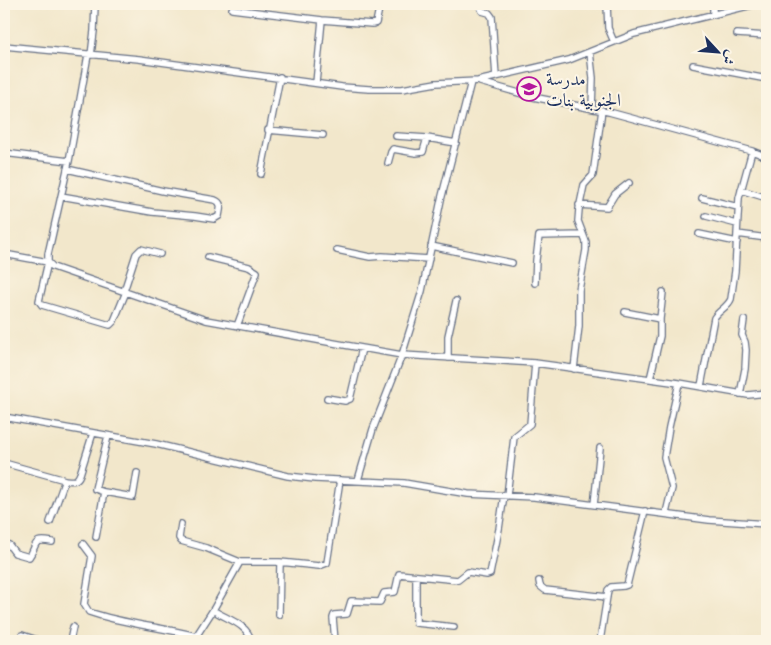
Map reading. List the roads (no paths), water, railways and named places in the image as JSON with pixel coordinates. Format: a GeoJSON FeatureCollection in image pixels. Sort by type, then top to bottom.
{"type":"FeatureCollection","features":[{"type":"Feature","properties":{"kind":"street"},"geometry":{"type":"LineString","coordinates":[[94,4],[94,31],[68,169],[39,301],[42,305],[110,325],[114,321],[125,292],[138,250],[145,249],[160,254]]}},
{"type":"Feature","properties":{"kind":"street"},"geometry":{"type":"LineString","coordinates":[[232,9],[322,20],[375,24],[380,4]]}},
{"type":"Feature","properties":{"kind":"street"},"geometry":{"type":"LineString","coordinates":[[479,4],[482,11],[489,13],[492,17],[496,76]]}},
{"type":"Feature","properties":{"kind":"street"},"geometry":{"type":"LineString","coordinates":[[607,4],[608,28],[614,42]]}},
{"type":"Feature","properties":{"kind":"street"},"geometry":{"type":"LineString","coordinates":[[713,4],[713,15]]}},
{"type":"Feature","properties":{"kind":"street"},"geometry":{"type":"LineString","coordinates":[[4,46],[140,59],[369,89],[412,88],[436,83],[474,81],[569,60],[634,34],[756,4]]}},
{"type":"Feature","properties":{"kind":"street"},"geometry":{"type":"LineString","coordinates":[[316,83],[322,20]]}},
{"type":"Feature","properties":{"kind":"street"},"geometry":{"type":"LineString","coordinates":[[737,34],[767,36]]}},
{"type":"Feature","properties":{"kind":"street"},"geometry":{"type":"LineString","coordinates":[[590,52],[593,78],[592,108]]}},
{"type":"Feature","properties":{"kind":"street"},"geometry":{"type":"LineString","coordinates":[[693,65],[767,79]]}},
{"type":"Feature","properties":{"kind":"street"},"geometry":{"type":"LineString","coordinates":[[260,174],[280,77]]}},
{"type":"Feature","properties":{"kind":"street"},"geometry":{"type":"LineString","coordinates":[[474,81],[533,97],[602,110],[752,151],[767,157]]}},
{"type":"Feature","properties":{"kind":"street"},"geometry":{"type":"LineString","coordinates":[[358,480],[373,429],[402,354],[422,291],[456,143],[474,81]]}},
{"type":"Feature","properties":{"kind":"street"},"geometry":{"type":"LineString","coordinates":[[574,368],[578,326],[578,290],[586,250],[586,242],[578,221],[579,205],[584,185],[593,174],[602,110]]}},
{"type":"Feature","properties":{"kind":"street"},"geometry":{"type":"LineString","coordinates":[[268,130],[324,135]]}},
{"type":"Feature","properties":{"kind":"street"},"geometry":{"type":"LineString","coordinates":[[396,136],[428,138],[456,143]]}},
{"type":"Feature","properties":{"kind":"street"},"geometry":{"type":"LineString","coordinates":[[388,163],[393,149],[416,153],[422,152],[428,138]]}},
{"type":"Feature","properties":{"kind":"street"},"geometry":{"type":"LineString","coordinates":[[700,386],[714,318],[721,309],[730,303],[731,299],[735,271],[738,207],[752,151]]}},
{"type":"Feature","properties":{"kind":"street"},"geometry":{"type":"LineString","coordinates":[[4,153],[69,161]]}},
{"type":"Feature","properties":{"kind":"street"},"geometry":{"type":"LineString","coordinates":[[61,196],[152,212],[214,219],[219,216],[221,204],[216,200],[163,191],[68,169]]}},
{"type":"Feature","properties":{"kind":"street"},"geometry":{"type":"LineString","coordinates":[[579,205],[607,207],[615,194],[629,183]]}},
{"type":"Feature","properties":{"kind":"street"},"geometry":{"type":"LineString","coordinates":[[741,190],[767,198]]}},
{"type":"Feature","properties":{"kind":"street"},"geometry":{"type":"LineString","coordinates":[[702,198],[738,207]]}},
{"type":"Feature","properties":{"kind":"street"},"geometry":{"type":"LineString","coordinates":[[706,216],[737,224]]}},
{"type":"Feature","properties":{"kind":"street"},"geometry":{"type":"LineString","coordinates":[[698,234],[736,242]]}},
{"type":"Feature","properties":{"kind":"street"},"geometry":{"type":"LineString","coordinates":[[737,234],[767,238]]}},
{"type":"Feature","properties":{"kind":"street"},"geometry":{"type":"LineString","coordinates":[[535,284],[539,236],[583,235]]}},
{"type":"Feature","properties":{"kind":"street"},"geometry":{"type":"LineString","coordinates":[[432,246],[512,264]]}},
{"type":"Feature","properties":{"kind":"street"},"geometry":{"type":"LineString","coordinates":[[337,250],[370,257],[429,259]]}},
{"type":"Feature","properties":{"kind":"street"},"geometry":{"type":"LineString","coordinates":[[4,254],[48,262],[53,268],[186,314],[237,326],[402,354],[574,368],[650,378],[740,394],[767,393]]}},
{"type":"Feature","properties":{"kind":"street"},"geometry":{"type":"LineString","coordinates":[[208,257],[249,267],[257,272],[237,326]]}},
{"type":"Feature","properties":{"kind":"street"},"geometry":{"type":"LineString","coordinates":[[650,378],[660,336],[663,292]]}},
{"type":"Feature","properties":{"kind":"street"},"geometry":{"type":"LineString","coordinates":[[448,358],[448,336],[456,300]]}},
{"type":"Feature","properties":{"kind":"street"},"geometry":{"type":"LineString","coordinates":[[625,312],[660,319]]}},
{"type":"Feature","properties":{"kind":"street"},"geometry":{"type":"LineString","coordinates":[[740,394],[745,369],[745,342],[742,332],[744,320]]}},
{"type":"Feature","properties":{"kind":"street"},"geometry":{"type":"LineString","coordinates":[[327,398],[345,401],[350,399],[362,348]]}},
{"type":"Feature","properties":{"kind":"street"},"geometry":{"type":"LineString","coordinates":[[335,641],[333,616],[346,614],[351,601],[380,602],[384,593],[395,592],[398,574],[458,580],[468,572],[490,574],[506,495],[514,437],[530,424],[535,364]]}},
{"type":"Feature","properties":{"kind":"street"},"geometry":{"type":"LineString","coordinates":[[666,513],[672,488],[664,457],[679,383]]}},
{"type":"Feature","properties":{"kind":"street"},"geometry":{"type":"LineString","coordinates":[[4,417],[156,444],[288,476],[315,480],[404,483],[468,494],[506,495],[666,513],[709,520],[767,524]]}},
{"type":"Feature","properties":{"kind":"street"},"geometry":{"type":"LineString","coordinates":[[4,462],[65,480],[75,481],[78,479],[93,433]]}},
{"type":"Feature","properties":{"kind":"street"},"geometry":{"type":"LineString","coordinates":[[108,436],[95,489],[133,497],[137,474]]}},
{"type":"Feature","properties":{"kind":"street"},"geometry":{"type":"LineString","coordinates":[[594,505],[600,448]]}},
{"type":"Feature","properties":{"kind":"street"},"geometry":{"type":"LineString","coordinates":[[50,522],[65,480]]}},
{"type":"Feature","properties":{"kind":"street"},"geometry":{"type":"LineString","coordinates":[[181,524],[179,538],[181,542],[206,548],[240,562],[280,562],[319,566],[327,563],[340,480]]}},
{"type":"Feature","properties":{"kind":"street"},"geometry":{"type":"LineString","coordinates":[[96,537],[104,492]]}},
{"type":"Feature","properties":{"kind":"street"},"geometry":{"type":"LineString","coordinates":[[600,641],[609,588],[624,586],[628,581],[645,511]]}},
{"type":"Feature","properties":{"kind":"street"},"geometry":{"type":"LineString","coordinates":[[4,543],[11,547],[15,553],[29,557],[32,554],[34,545],[38,541],[52,542]]}},
{"type":"Feature","properties":{"kind":"street"},"geometry":{"type":"LineString","coordinates":[[83,544],[92,556],[84,604],[88,612],[114,620],[166,628],[195,639],[240,562]]}},
{"type":"Feature","properties":{"kind":"street"},"geometry":{"type":"LineString","coordinates":[[765,576],[767,552]]}},
{"type":"Feature","properties":{"kind":"street"},"geometry":{"type":"LineString","coordinates":[[279,615],[280,562]]}},
{"type":"Feature","properties":{"kind":"street"},"geometry":{"type":"LineString","coordinates":[[416,576],[416,623],[454,628]]}},
{"type":"Feature","properties":{"kind":"street"},"geometry":{"type":"LineString","coordinates":[[539,581],[540,586],[545,590],[607,597]]}},
{"type":"Feature","properties":{"kind":"street"},"geometry":{"type":"LineString","coordinates":[[213,610],[245,629],[250,634],[251,641]]}},
{"type":"Feature","properties":{"kind":"street"},"geometry":{"type":"LineString","coordinates":[[70,641],[73,627]]}},
{"type":"Feature","properties":{"kind":"street"},"geometry":{"type":"LineString","coordinates":[[22,635],[40,641]]}},
{"type":"Feature","properties":{"kind":"place","name":"مدرسة الجنوبية بنات"},"geometry":{"type":"Point","coordinates":[529,89]}}]}
